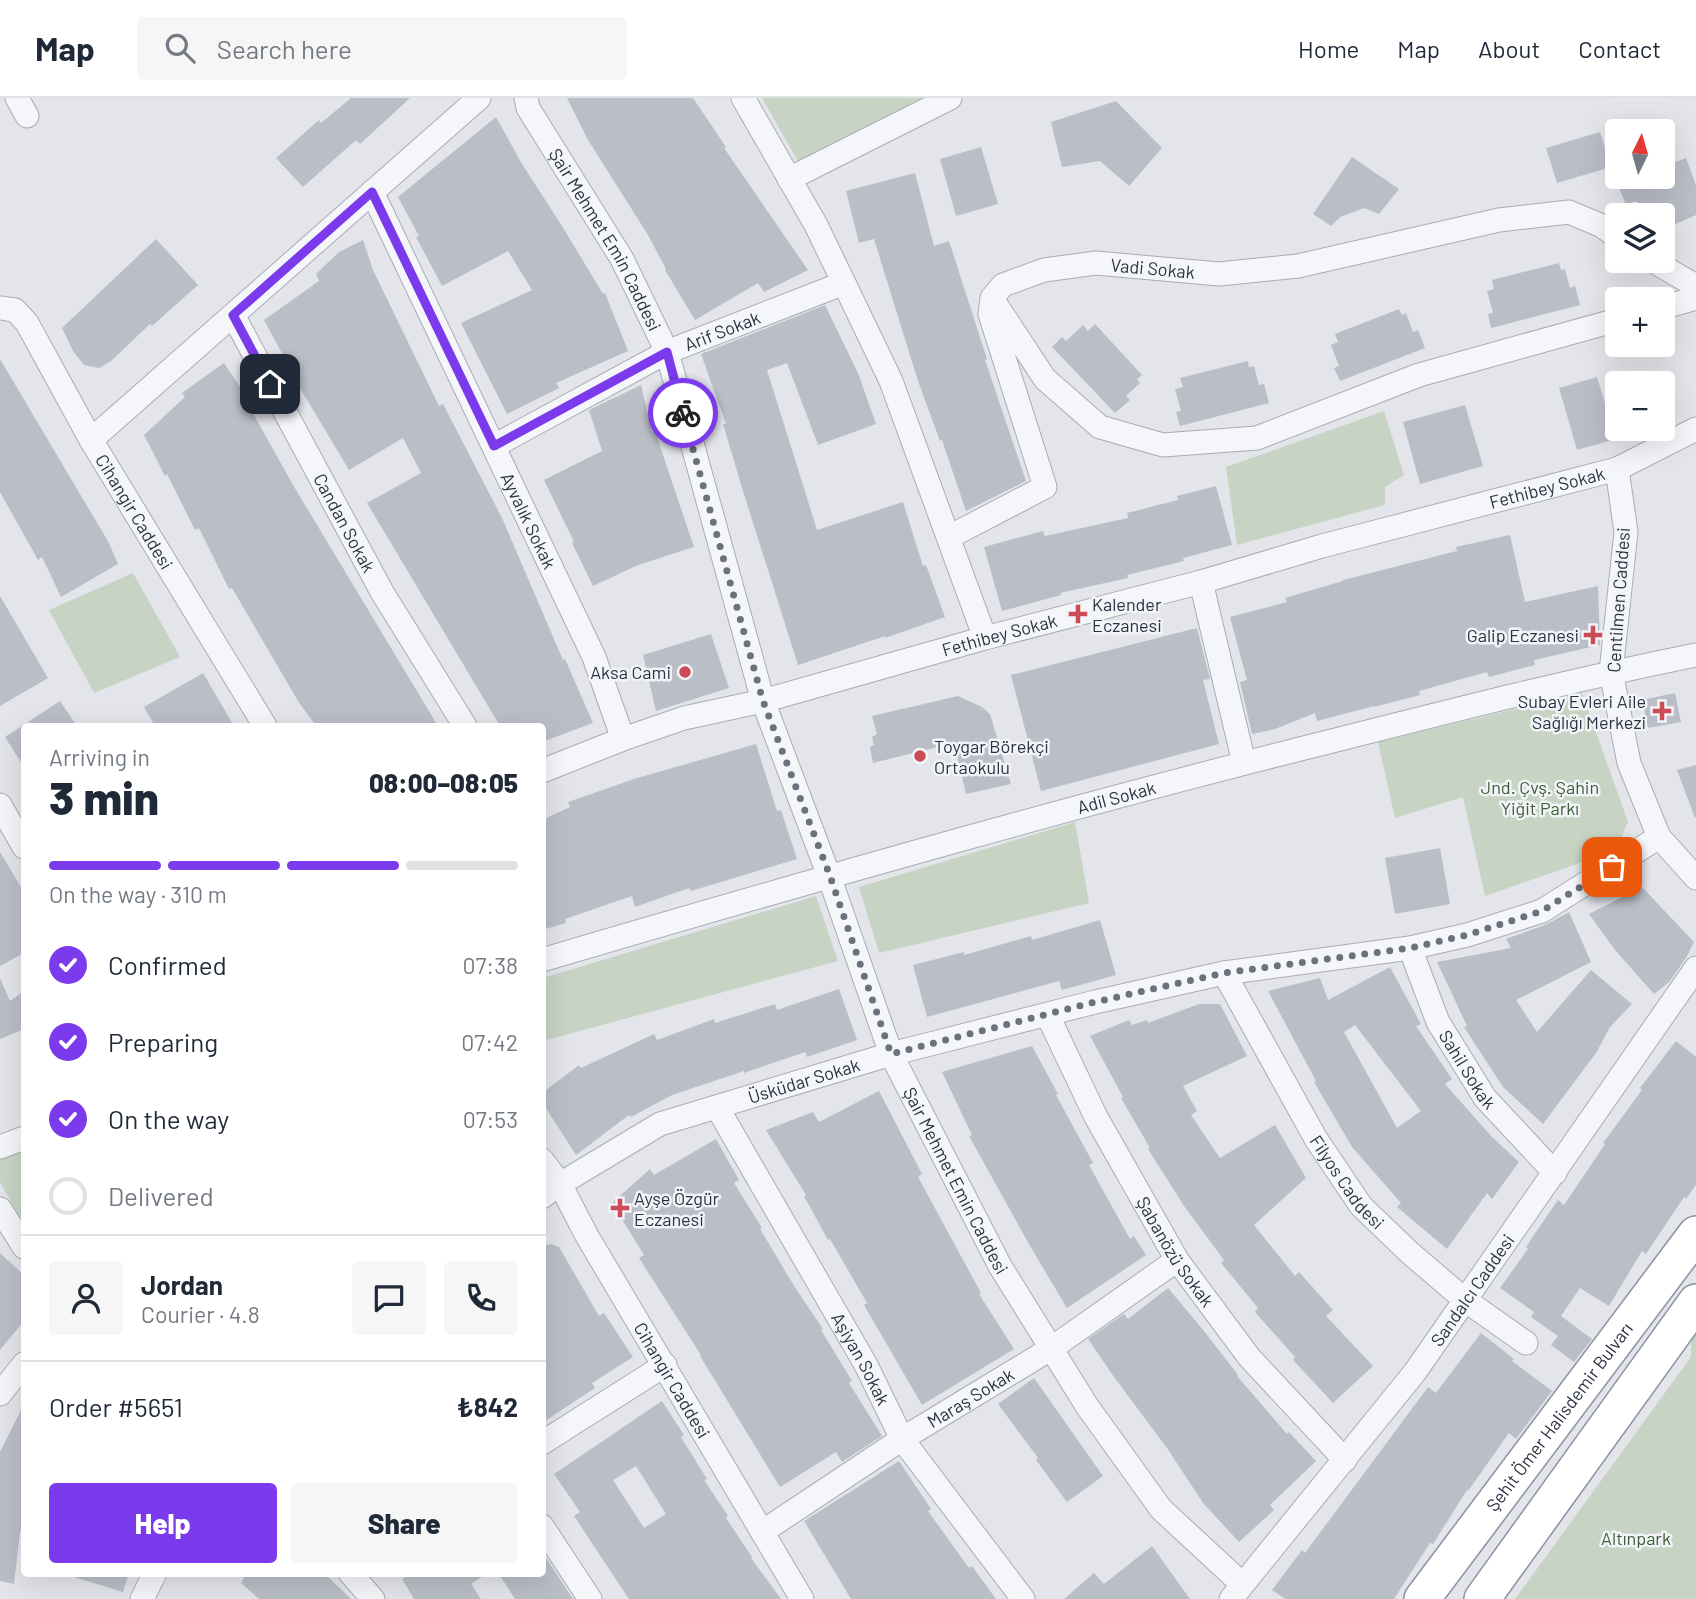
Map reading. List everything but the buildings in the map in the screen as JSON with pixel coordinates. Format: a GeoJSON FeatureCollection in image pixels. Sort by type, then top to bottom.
{"type":"FeatureCollection","features":[{"type":"Feature","properties":{"kind":"highway","name":"Şehit Ömer Halisdemir Bulvarı"},"geometry":{"type":"LineString","coordinates":[[1422,1599],[1696,1234]]}},
{"type":"Feature","properties":{"kind":"highway"},"geometry":{"type":"LineString","coordinates":[[1482,1599],[1696,1302]]}},
{"type":"Feature","properties":{"kind":"street"},"geometry":{"type":"LineString","coordinates":[[91,440],[479,98]]}},
{"type":"Feature","properties":{"kind":"street","name":"Şair Mehmet Emin Caddesi"},"geometry":{"type":"LineString","coordinates":[[526,98],[528,108],[622,259],[667,352],[763,701],[830,876],[891,1054],[1000,1266],[1087,1406],[1161,1509],[1237,1592]]}},
{"type":"Feature","properties":{"kind":"street"},"geometry":{"type":"LineString","coordinates":[[743,98],[816,225],[891,381],[985,638]]}},
{"type":"Feature","properties":{"kind":"street"},"geometry":{"type":"LineString","coordinates":[[789,179],[950,98]]}},
{"type":"Feature","properties":{"kind":"street","name":"Ayvalık Sokak"},"geometry":{"type":"LineString","coordinates":[[372,192],[594,657],[623,739]]}},
{"type":"Feature","properties":{"kind":"street","name":"Vadi Sokak"},"geometry":{"type":"LineString","coordinates":[[992,298],[1003,285],[1044,270],[1096,262],[1219,274],[1298,266],[1499,220],[1569,212],[1605,228]]}},
{"type":"Feature","properties":{"kind":"street"},"geometry":{"type":"LineString","coordinates":[[1674,273],[1696,286]]}},
{"type":"Feature","properties":{"kind":"street","name":"Arif Sokak"},"geometry":{"type":"LineString","coordinates":[[494,446],[667,352],[844,283]]}},
{"type":"Feature","properties":{"kind":"street"},"geometry":{"type":"LineString","coordinates":[[949,537],[1045,487],[990,314],[992,298]]}},
{"type":"Feature","properties":{"kind":"street"},"geometry":{"type":"LineString","coordinates":[[992,298],[1045,379],[1100,427],[1163,445],[1257,439],[1419,375],[1605,323]]}},
{"type":"Feature","properties":{"kind":"street"},"geometry":{"type":"LineString","coordinates":[[1675,304],[1696,298]]}},
{"type":"Feature","properties":{"kind":"street","name":"Cihangir Caddesi"},"geometry":{"type":"LineString","coordinates":[[0,308],[15,310],[27,323],[91,440],[263,723]]}},
{"type":"Feature","properties":{"kind":"street","name":"Candan Sokak"},"geometry":{"type":"LineString","coordinates":[[233,315],[382,592],[463,723]]}},
{"type":"Feature","properties":{"kind":"street","name":"Fethibey Sokak"},"geometry":{"type":"LineString","coordinates":[[546,769],[684,718],[763,701],[985,638],[1201,582],[1322,546],[1617,469],[1696,429]]}},
{"type":"Feature","properties":{"kind":"street","name":"Centilmen Caddesi"},"geometry":{"type":"LineString","coordinates":[[1617,469],[1626,532],[1611,672],[1629,763],[1659,837],[1696,878]]}},
{"type":"Feature","properties":{"kind":"street"},"geometry":{"type":"LineString","coordinates":[[1201,582],[1244,763]]}},
{"type":"Feature","properties":{"kind":"street","name":"Adil Sokak"},"geometry":{"type":"LineString","coordinates":[[546,959],[830,876],[1244,763],[1611,672],[1696,655]]}},
{"type":"Feature","properties":{"kind":"street"},"geometry":{"type":"LineString","coordinates":[[0,805],[21,842]]}},
{"type":"Feature","properties":{"kind":"street","name":"Üsküdar Sokak"},"geometry":{"type":"LineString","coordinates":[[548,1188],[660,1124],[891,1054],[1095,1002],[1224,973],[1410,948],[1467,935],[1542,911],[1659,837]]}},
{"type":"Feature","properties":{"kind":"street","name":"Sahil Sokak"},"geometry":{"type":"LineString","coordinates":[[1410,948],[1438,1022],[1485,1098],[1555,1173]]}},
{"type":"Feature","properties":{"kind":"street","name":"Sandalcı Caddesi"},"geometry":{"type":"LineString","coordinates":[[1237,1592],[1415,1372],[1696,968]]}},
{"type":"Feature","properties":{"kind":"street","name":"Filyos Caddesi"},"geometry":{"type":"LineString","coordinates":[[1224,973],[1316,1139],[1361,1206],[1465,1300],[1526,1343]]}},
{"type":"Feature","properties":{"kind":"street","name":"Şabanözü Sokak"},"geometry":{"type":"LineString","coordinates":[[1048,1016],[1096,1117],[1178,1260],[1249,1357],[1345,1460]]}},
{"type":"Feature","properties":{"kind":"street","name":"Aşiyan Sokak"},"geometry":{"type":"LineString","coordinates":[[717,1107],[866,1365],[902,1439],[1023,1599]]}},
{"type":"Feature","properties":{"kind":"street"},"geometry":{"type":"LineString","coordinates":[[0,1147],[21,1139]]}},
{"type":"Feature","properties":{"kind":"street","name":"Cihangir Caddesi"},"geometry":{"type":"LineString","coordinates":[[548,1188],[587,1236],[802,1599]]}},
{"type":"Feature","properties":{"kind":"street"},"geometry":{"type":"LineString","coordinates":[[0,1209],[21,1242]]}},
{"type":"Feature","properties":{"kind":"street","name":"Maraş Sokak"},"geometry":{"type":"LineString","coordinates":[[762,1532],[902,1439],[1052,1348],[1178,1260]]}},
{"type":"Feature","properties":{"kind":"street"},"geometry":{"type":"LineString","coordinates":[[546,1440],[665,1365]]}},
{"type":"Feature","properties":{"kind":"street"},"geometry":{"type":"LineString","coordinates":[[0,1394],[21,1368]]}},
{"type":"Feature","properties":{"kind":"street"},"geometry":{"type":"LineString","coordinates":[[546,1532],[590,1599]]}},
{"type":"Feature","properties":{"kind":"street"},"geometry":{"type":"LineString","coordinates":[[142,1599],[153,1577]]}},
{"type":"Feature","properties":{"kind":"green space"},"geometry":{"type":"Polygon","coordinates":[[[762,98],[926,98],[800,165],[762,98]]]}},
{"type":"Feature","properties":{"kind":"green space"},"geometry":{"type":"Polygon","coordinates":[[[1384,411],[1404,475],[1385,487],[1385,505],[1237,545],[1226,467],[1384,411]]]}},
{"type":"Feature","properties":{"kind":"green space"},"geometry":{"type":"Polygon","coordinates":[[[133,573],[180,657],[94,693],[49,610],[133,573]]]}},
{"type":"Feature","properties":{"kind":"green space","name":"Jnd. Çvş. Şahin Yiğit Parkı"},"geometry":{"type":"Polygon","coordinates":[[[1582,693],[1628,822],[1621,839],[1606,854],[1485,896],[1463,797],[1395,818],[1378,742],[1582,693]]]}},
{"type":"Feature","properties":{"kind":"green space"},"geometry":{"type":"Polygon","coordinates":[[[1075,822],[1089,903],[879,953],[859,887],[1075,822]]]}},
{"type":"Feature","properties":{"kind":"green space"},"geometry":{"type":"Polygon","coordinates":[[[816,896],[838,961],[546,1040],[546,977],[816,896]]]}},
{"type":"Feature","properties":{"kind":"green space"},"geometry":{"type":"Polygon","coordinates":[[[21,1148],[21,1220],[0,1182],[0,1159],[5,1153],[21,1148]]]}},
{"type":"Feature","properties":{"kind":"green space","name":"Altınpark"},"geometry":{"type":"Polygon","coordinates":[[[1696,1302],[1696,1599],[1515,1599],[1691,1357],[1692,1308],[1696,1302]]]}},
{"type":"Feature","properties":{"kind":"way so far"},"geometry":{"type":"LineString","coordinates":[[683,413],[763,701],[830,876],[891,1054],[1095,1002],[1224,973],[1410,948],[1467,935],[1542,911],[1612,867]]}},
{"type":"Feature","properties":{"kind":"place","name":"Kalender Eczanesi"},"geometry":{"type":"Point","coordinates":[1078,614]}},
{"type":"Feature","properties":{"kind":"place","name":"Galip Eczanesi"},"geometry":{"type":"Point","coordinates":[1593,635]}},
{"type":"Feature","properties":{"kind":"place","name":"Aksa Cami"},"geometry":{"type":"Point","coordinates":[685,672]}},
{"type":"Feature","properties":{"kind":"place","name":"Subay Evleri Aile Sağlığı Merkezi"},"geometry":{"type":"Point","coordinates":[1662,711]}},
{"type":"Feature","properties":{"kind":"place","name":"Toygar Börekçi Ortaokulu"},"geometry":{"type":"Point","coordinates":[920,756]}},
{"type":"Feature","properties":{"kind":"place","name":"Ayşe Özgür Eczanesi"},"geometry":{"type":"Point","coordinates":[620,1208]}},
{"type":"Feature","properties":{"kind":"route"},"geometry":{"type":"LineString","coordinates":[[270,384],[233,315],[372,192],[494,446],[667,352],[683,413]]}}]}
